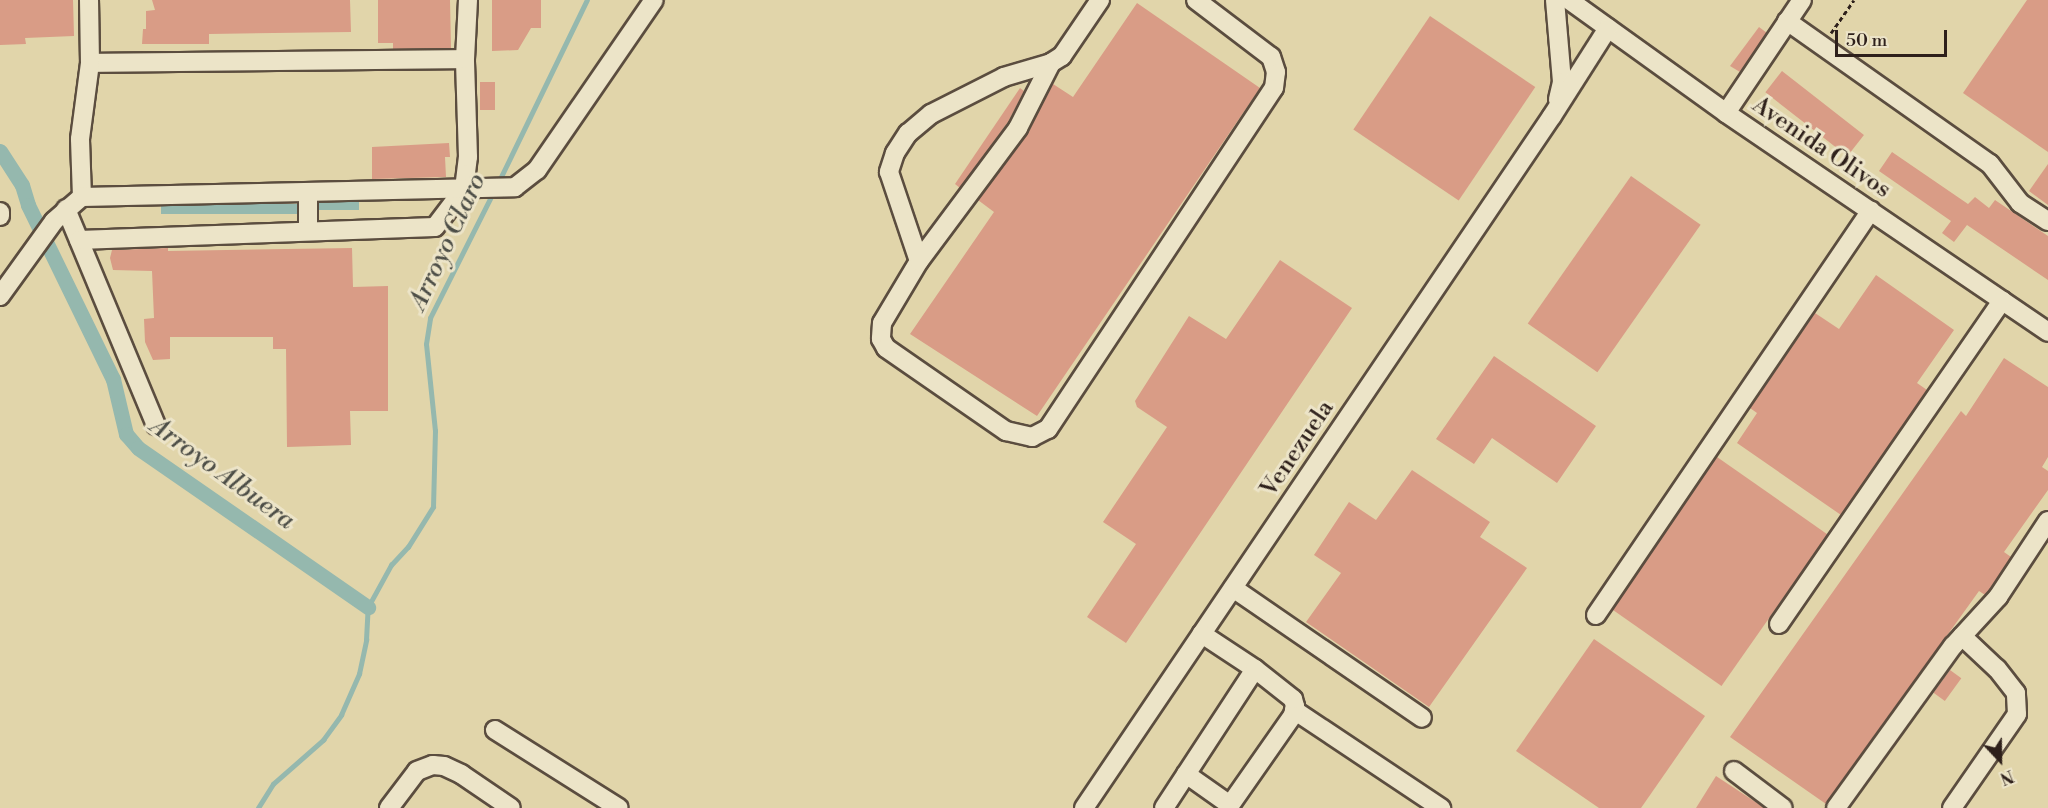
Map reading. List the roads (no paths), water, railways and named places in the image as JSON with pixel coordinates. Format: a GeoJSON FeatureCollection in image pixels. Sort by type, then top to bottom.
{"type":"FeatureCollection","features":[{"type":"Feature","properties":{"kind":"street"},"geometry":{"type":"LineString","coordinates":[[82,197],[80,140],[90,63],[89,0]]}},
{"type":"Feature","properties":{"kind":"street"},"geometry":{"type":"LineString","coordinates":[[79,240],[435,226],[467,189],[465,59],[468,0]]}},
{"type":"Feature","properties":{"kind":"street"},"geometry":{"type":"LineString","coordinates":[[0,296],[60,215],[82,197],[515,187],[537,170],[654,0]]}},
{"type":"Feature","properties":{"kind":"street"},"geometry":{"type":"LineString","coordinates":[[919,261],[888,172],[895,153],[908,133],[931,114],[1004,77],[1051,63],[1062,56],[1100,0]]}},
{"type":"Feature","properties":{"kind":"street"},"geometry":{"type":"LineString","coordinates":[[1051,63],[1018,128],[919,261],[882,323],[881,339],[886,348],[1006,431],[1032,437],[1048,429],[1274,88],[1276,72],[1271,57],[1196,0]]}},
{"type":"Feature","properties":{"kind":"street"},"geometry":{"type":"LineString","coordinates":[[1552,116],[1562,82],[1555,0]]}},
{"type":"Feature","properties":{"kind":"street","name":"Avenida Olivos"},"geometry":{"type":"LineString","coordinates":[[1569,0],[1726,113],[2048,332]]}},
{"type":"Feature","properties":{"kind":"street"},"geometry":{"type":"LineString","coordinates":[[1726,113],[1802,0]]}},
{"type":"Feature","properties":{"kind":"street"},"geometry":{"type":"LineString","coordinates":[[1787,21],[1990,164],[2020,202],[2048,221]]}},
{"type":"Feature","properties":{"kind":"street","name":"Venezuela"},"geometry":{"type":"LineString","coordinates":[[1090,806],[1202,634],[1552,116],[1608,28]]}},
{"type":"Feature","properties":{"kind":"street"},"geometry":{"type":"LineString","coordinates":[[90,63],[465,59]]}},
{"type":"Feature","properties":{"kind":"street"},"geometry":{"type":"LineString","coordinates":[[308,192],[308,231]]}},
{"type":"Feature","properties":{"kind":"street"},"geometry":{"type":"LineString","coordinates":[[1596,615],[1871,211]]}},
{"type":"Feature","properties":{"kind":"street"},"geometry":{"type":"LineString","coordinates":[[60,215],[79,240],[156,425]]}},
{"type":"Feature","properties":{"kind":"street"},"geometry":{"type":"LineString","coordinates":[[1779,624],[2002,301]]}},
{"type":"Feature","properties":{"kind":"street"},"geometry":{"type":"LineString","coordinates":[[1836,808],[1962,636],[1998,597],[2048,521]]}},
{"type":"Feature","properties":{"kind":"street"},"geometry":{"type":"LineString","coordinates":[[1233,588],[1422,718]]}},
{"type":"Feature","properties":{"kind":"street"},"geometry":{"type":"LineString","coordinates":[[1186,774],[1229,806],[1294,710],[1293,699],[1255,669],[1202,634]]}},
{"type":"Feature","properties":{"kind":"street"},"geometry":{"type":"LineString","coordinates":[[1952,808],[2017,714],[2016,693],[1998,669],[1962,636]]}},
{"type":"Feature","properties":{"kind":"street"},"geometry":{"type":"LineString","coordinates":[[1164,808],[1255,669]]}},
{"type":"Feature","properties":{"kind":"street"},"geometry":{"type":"LineString","coordinates":[[1294,710],[1441,808]]}},
{"type":"Feature","properties":{"kind":"street"},"geometry":{"type":"LineString","coordinates":[[495,729],[619,808]]}},
{"type":"Feature","properties":{"kind":"street"},"geometry":{"type":"LineString","coordinates":[[389,808],[417,771],[433,765],[444,766],[461,774],[511,808]]}},
{"type":"Feature","properties":{"kind":"street"},"geometry":{"type":"LineString","coordinates":[[1734,771],[1783,808]]}},
{"type":"Feature","properties":{"kind":"water"},"geometry":{"type":"Polygon","coordinates":[[[315,200],[359,200],[359,210],[315,210],[315,200]]]}},
{"type":"Feature","properties":{"kind":"water"},"geometry":{"type":"Polygon","coordinates":[[[161,204],[301,204],[301,214],[161,214],[161,204]]]}},
{"type":"Feature","properties":{"kind":"waterway","name":"Arroyo Claro"},"geometry":{"type":"LineString","coordinates":[[498,183],[587,0]]}},
{"type":"Feature","properties":{"kind":"waterway","name":"Arroyo Albuera"},"geometry":{"type":"LineString","coordinates":[[0,151],[22,185],[28,205],[113,379],[126,434],[138,448],[368,607]]}},
{"type":"Feature","properties":{"kind":"waterway","name":"Arroyo Claro"},"geometry":{"type":"LineString","coordinates":[[258,808],[273,784],[323,740],[341,715],[359,674],[366,640],[368,607],[391,565],[408,547],[433,507],[435,431],[426,344],[430,318],[494,191]]}}]}
